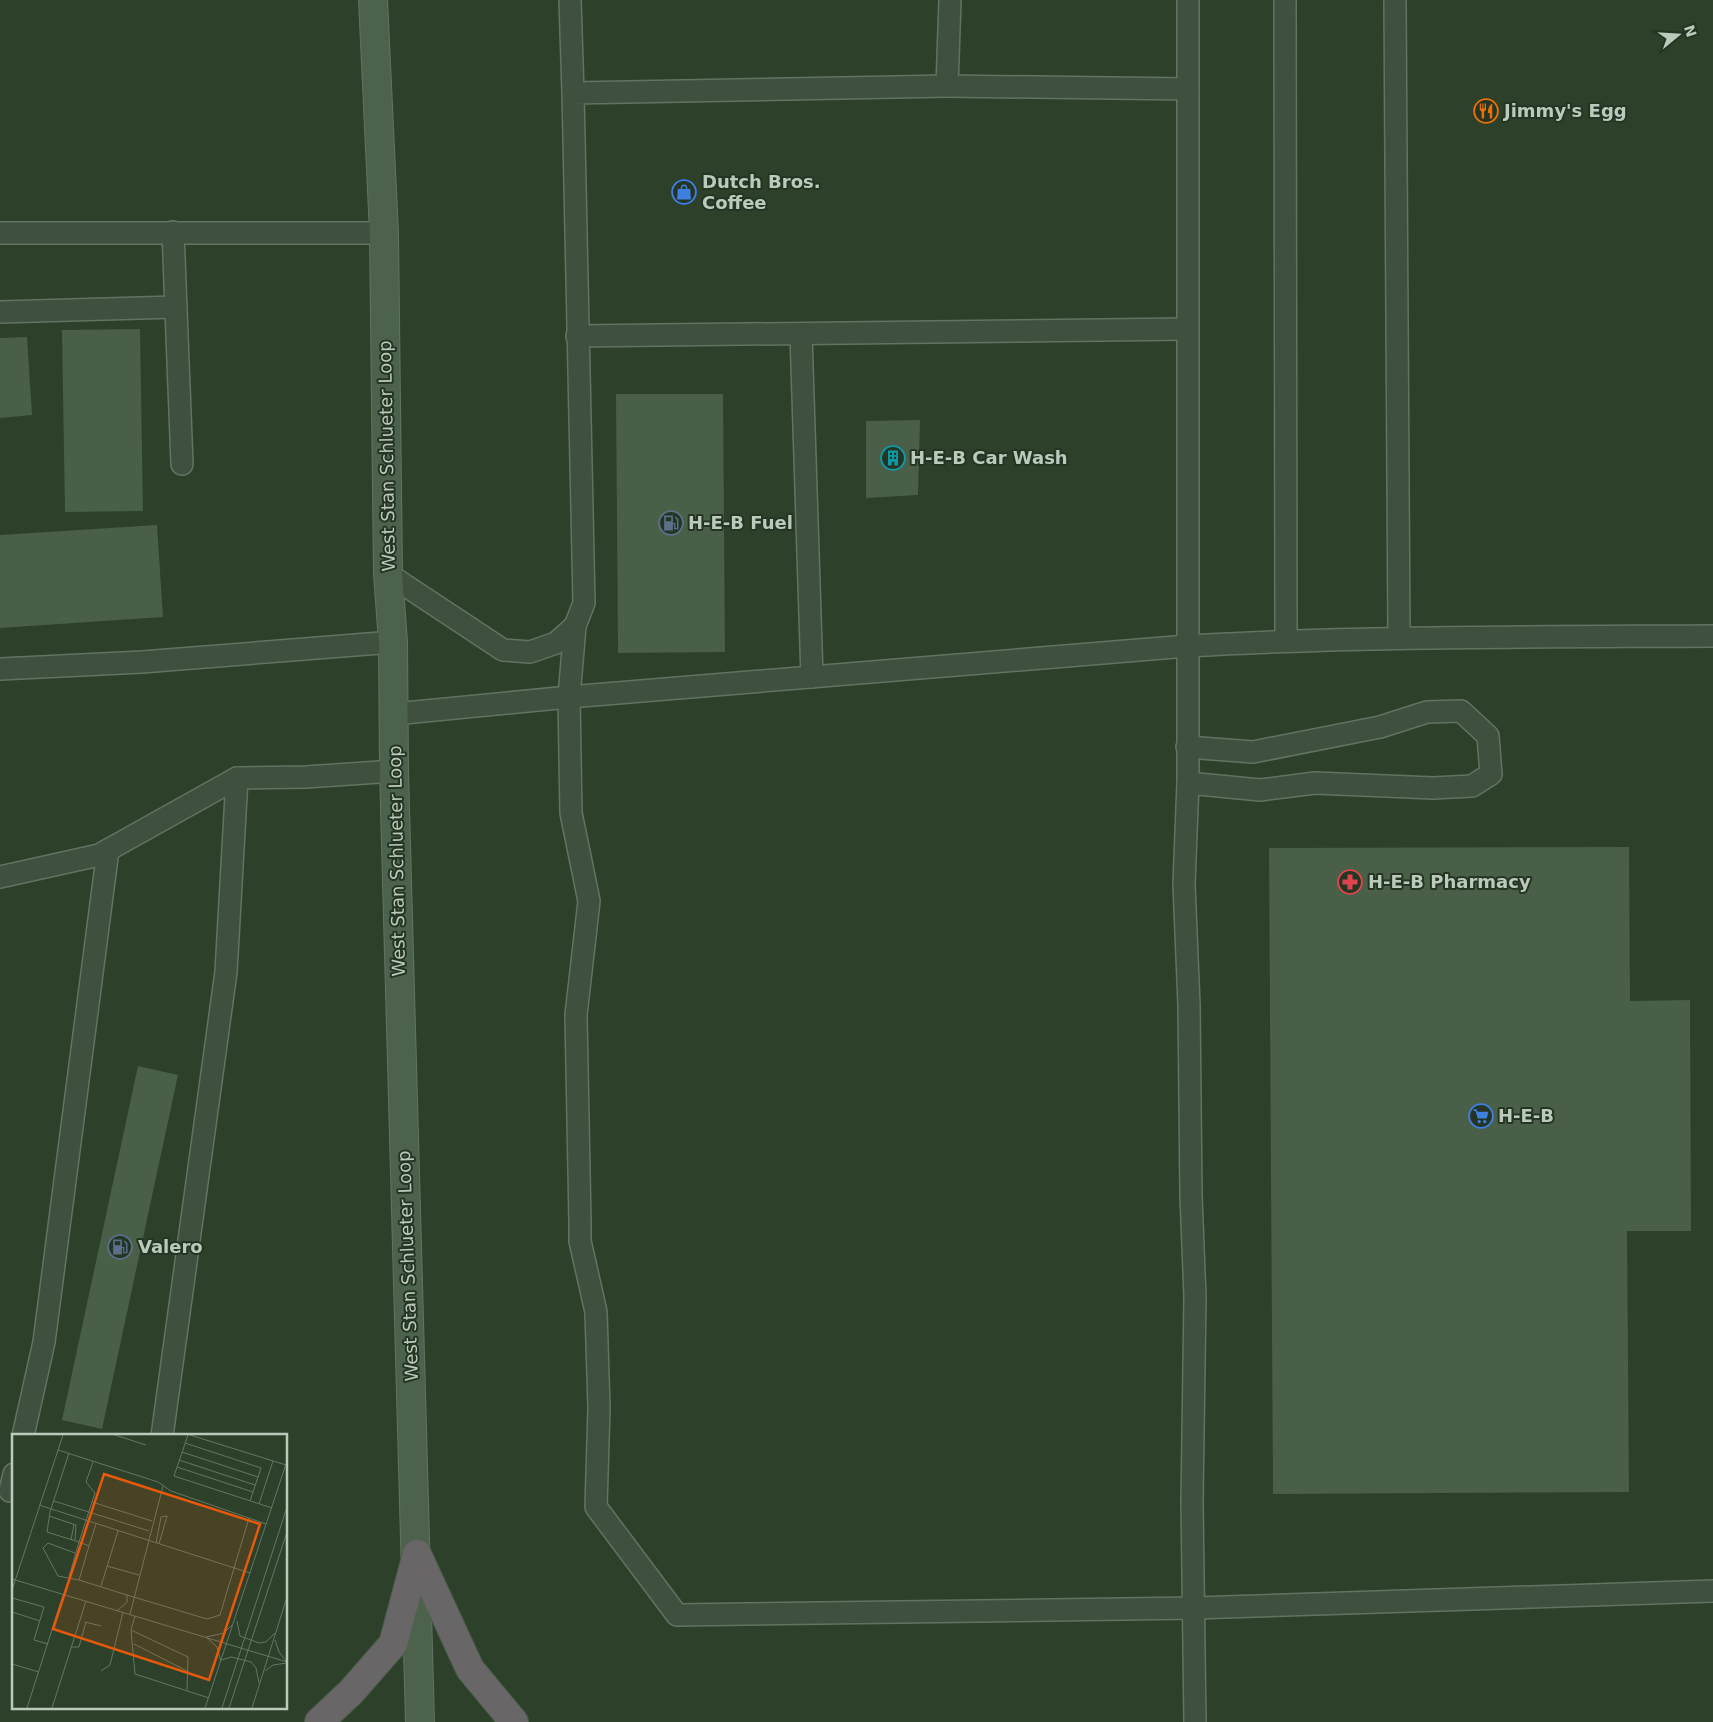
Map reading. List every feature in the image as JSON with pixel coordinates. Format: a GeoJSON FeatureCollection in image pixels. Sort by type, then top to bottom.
{"type":"FeatureCollection","features":[{"type":"Feature","properties":{"kind":"highway"},"geometry":{"type":"LineString","coordinates":[[319,1722],[351,1692],[393,1644],[417,1554]]}},
{"type":"Feature","properties":{"kind":"highway"},"geometry":{"type":"LineString","coordinates":[[417,1554],[470,1669],[514,1722]]}},
{"type":"Feature","properties":{"kind":"main road","name":"West Stan Schlueter Loop"},"geometry":{"type":"LineString","coordinates":[[373,0],[384,233],[388,574],[393,642],[394,771],[417,1554],[420,1722]]}},
{"type":"Feature","properties":{"kind":"lane"},"geometry":{"type":"LineString","coordinates":[[570,0],[584,603],[575,626],[569,697],[571,813],[589,901],[576,1015],[580,1240],[596,1312],[598,1356],[599,1408],[596,1507],[677,1615],[1194,1608],[1713,1591]]}},
{"type":"Feature","properties":{"kind":"lane"},"geometry":{"type":"LineString","coordinates":[[947,86],[950,0]]}},
{"type":"Feature","properties":{"kind":"lane"},"geometry":{"type":"LineString","coordinates":[[1188,0],[1188,783],[1184,884],[1189,1005],[1191,1196],[1195,1297],[1192,1502],[1195,1722]]}},
{"type":"Feature","properties":{"kind":"lane"},"geometry":{"type":"LineString","coordinates":[[1285,0],[1286,640]]}},
{"type":"Feature","properties":{"kind":"lane"},"geometry":{"type":"LineString","coordinates":[[1395,0],[1399,638]]}},
{"type":"Feature","properties":{"kind":"lane"},"geometry":{"type":"LineString","coordinates":[[573,93],[947,86],[1188,89]]}},
{"type":"Feature","properties":{"kind":"lane"},"geometry":{"type":"LineString","coordinates":[[0,232],[384,233]]}},
{"type":"Feature","properties":{"kind":"lane"},"geometry":{"type":"LineString","coordinates":[[173,232],[182,464]]}},
{"type":"Feature","properties":{"kind":"lane"},"geometry":{"type":"LineString","coordinates":[[0,312],[176,307]]}},
{"type":"Feature","properties":{"kind":"lane"},"geometry":{"type":"LineString","coordinates":[[577,336],[1187,329]]}},
{"type":"Feature","properties":{"kind":"lane"},"geometry":{"type":"LineString","coordinates":[[801,334],[812,677]]}},
{"type":"Feature","properties":{"kind":"lane"},"geometry":{"type":"LineString","coordinates":[[388,574],[504,650],[530,652],[556,643],[575,626]]}},
{"type":"Feature","properties":{"kind":"lane"},"geometry":{"type":"LineString","coordinates":[[394,714],[569,697],[1187,646],[1286,640],[1713,636]]}},
{"type":"Feature","properties":{"kind":"lane"},"geometry":{"type":"LineString","coordinates":[[0,669],[142,662],[393,642]]}},
{"type":"Feature","properties":{"kind":"lane"},"geometry":{"type":"LineString","coordinates":[[1187,747],[1253,752],[1380,727],[1427,712],[1461,711],[1488,736],[1491,774],[1472,786],[1433,788],[1315,783],[1260,790],[1188,783]]}},
{"type":"Feature","properties":{"kind":"lane"},"geometry":{"type":"LineString","coordinates":[[0,877],[99,855],[237,778],[306,777],[394,771]]}},
{"type":"Feature","properties":{"kind":"lane"},"geometry":{"type":"LineString","coordinates":[[162,1434],[226,972],[237,778]]}},
{"type":"Feature","properties":{"kind":"lane"},"geometry":{"type":"LineString","coordinates":[[23,1434],[44,1342],[108,850]]}},
{"type":"Feature","properties":{"kind":"building"},"geometry":{"type":"Polygon","coordinates":[[[140,329],[143,511],[65,512],[62,330],[140,329]]]}},
{"type":"Feature","properties":{"kind":"building"},"geometry":{"type":"Polygon","coordinates":[[[27,337],[32,415],[0,418],[0,338],[27,337]]]}},
{"type":"Feature","properties":{"kind":"building","name":"H-E-B Fuel"},"geometry":{"type":"Polygon","coordinates":[[[616,394],[723,394],[725,652],[618,653],[616,394]]]}},
{"type":"Feature","properties":{"kind":"building","name":"H-E-B Car Wash"},"geometry":{"type":"Polygon","coordinates":[[[920,420],[918,495],[866,498],[866,421],[920,420]]]}},
{"type":"Feature","properties":{"kind":"building"},"geometry":{"type":"Polygon","coordinates":[[[157,525],[163,617],[0,628],[0,535],[157,525]]]}},
{"type":"Feature","properties":{"kind":"building","name":"H-E-B"},"geometry":{"type":"Polygon","coordinates":[[[1629,847],[1630,1001],[1690,1000],[1691,1231],[1627,1231],[1629,1492],[1273,1494],[1269,848],[1629,847]]]}},
{"type":"Feature","properties":{"kind":"building","name":"Valero"},"geometry":{"type":"Polygon","coordinates":[[[138,1066],[178,1075],[102,1429],[62,1420],[138,1066]]]}},
{"type":"Feature","properties":{"kind":"place","name":"Jimmy's Egg"},"geometry":{"type":"Point","coordinates":[1486,111]}},
{"type":"Feature","properties":{"kind":"place","name":"Dutch Bros. Coffee"},"geometry":{"type":"Point","coordinates":[684,192]}},
{"type":"Feature","properties":{"kind":"place","name":"H-E-B Car Wash"},"geometry":{"type":"Point","coordinates":[893,458]}},
{"type":"Feature","properties":{"kind":"place","name":"H-E-B Fuel"},"geometry":{"type":"Point","coordinates":[671,523]}},
{"type":"Feature","properties":{"kind":"place","name":"H-E-B Pharmacy"},"geometry":{"type":"Point","coordinates":[1350,882]}},
{"type":"Feature","properties":{"kind":"place","name":"H-E-B"},"geometry":{"type":"Point","coordinates":[1481,1116]}},
{"type":"Feature","properties":{"kind":"place","name":"Valero"},"geometry":{"type":"Point","coordinates":[120,1247]}}]}
